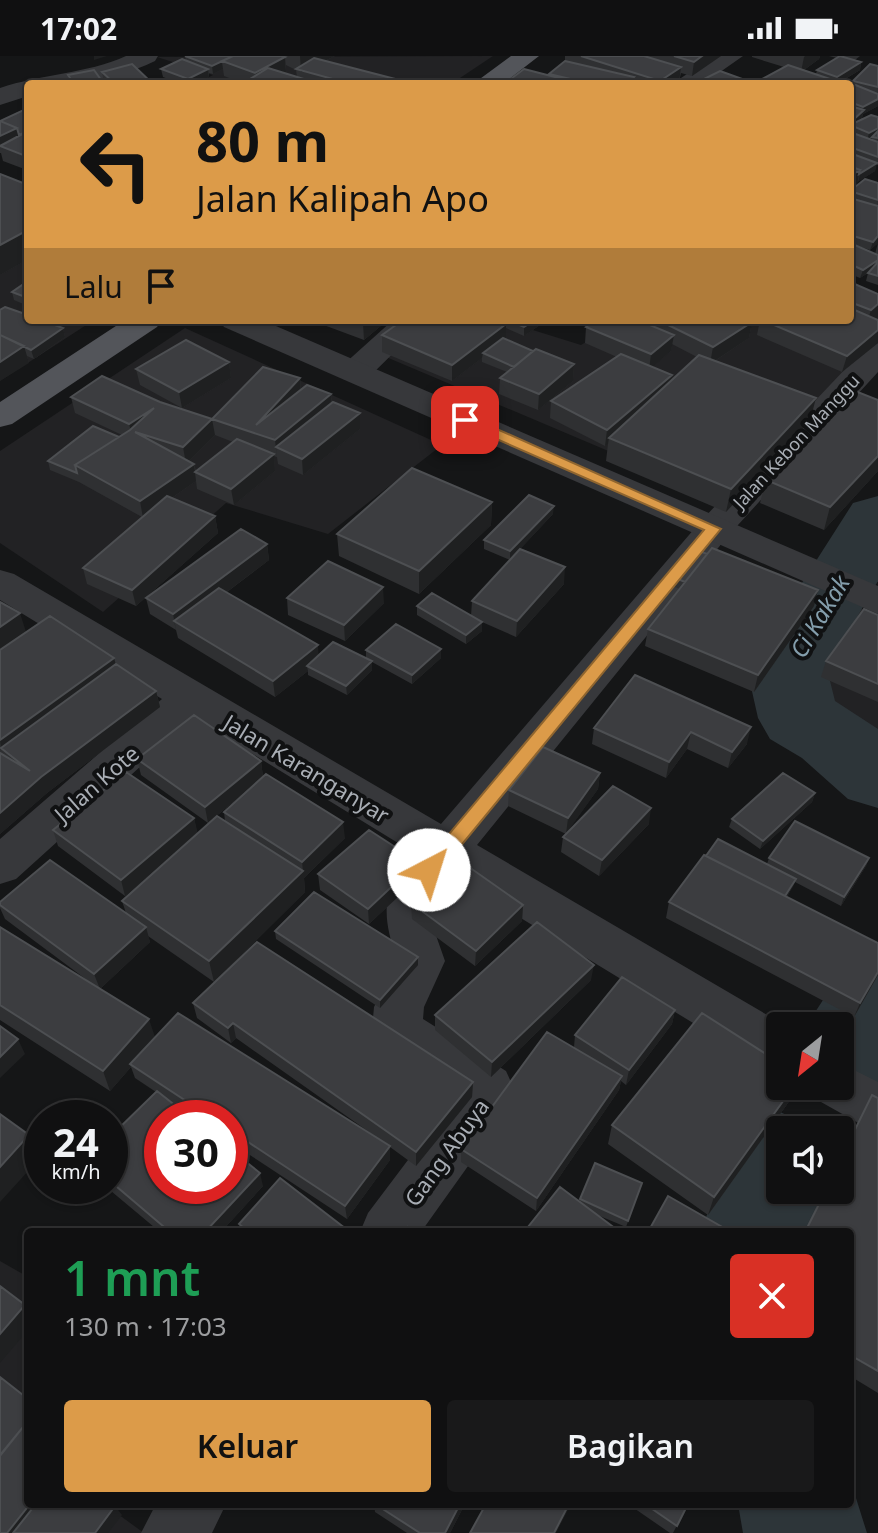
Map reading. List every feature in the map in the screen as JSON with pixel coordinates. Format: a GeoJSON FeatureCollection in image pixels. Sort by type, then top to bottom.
{"type":"FeatureCollection","features":[{"type":"Feature","properties":{"kind":"main road"},"geometry":{"type":"LineString","coordinates":[[492,80],[527,56]]}},
{"type":"Feature","properties":{"kind":"main road"},"geometry":{"type":"LineString","coordinates":[[0,417],[140,324]]}},
{"type":"Feature","properties":{"kind":"street"},"geometry":{"type":"LineString","coordinates":[[63,80],[111,72],[146,56]]}},
{"type":"Feature","properties":{"kind":"street"},"geometry":{"type":"LineString","coordinates":[[692,80],[731,56]]}},
{"type":"Feature","properties":{"kind":"street"},"geometry":{"type":"LineString","coordinates":[[0,97],[24,88]]}},
{"type":"Feature","properties":{"kind":"street"},"geometry":{"type":"LineString","coordinates":[[244,324],[878,601]]}},
{"type":"Feature","properties":{"kind":"street"},"geometry":{"type":"LineString","coordinates":[[355,372],[407,324]]}},
{"type":"Feature","properties":{"kind":"street","name":"Jalan Kebon Manggu"},"geometry":{"type":"LineString","coordinates":[[445,851],[714,529],[878,353]]}},
{"type":"Feature","properties":{"kind":"street","name":"Jalan Karanganyar"},"geometry":{"type":"LineString","coordinates":[[0,583],[766,1041]]}},
{"type":"Feature","properties":{"kind":"street","name":"Jalan Kote"},"geometry":{"type":"LineString","coordinates":[[0,866],[190,698]]}},
{"type":"Feature","properties":{"kind":"street","name":"Gang Abuya"},"geometry":{"type":"LineString","coordinates":[[391,1228],[490,1093],[488,1087],[397,1029],[399,1007],[421,961],[409,924],[410,894],[445,851]]}},
{"type":"Feature","properties":{"kind":"street"},"geometry":{"type":"LineString","coordinates":[[854,1095],[878,1110]]}},
{"type":"Feature","properties":{"kind":"street"},"geometry":{"type":"LineString","coordinates":[[173,1533],[192,1508]]}},
{"type":"Feature","properties":{"kind":"shaded area"},"geometry":{"type":"Polygon","coordinates":[[[493,56],[457,80],[203,80],[213,75],[157,57],[493,56]]]}},
{"type":"Feature","properties":{"kind":"shaded area"},"geometry":{"type":"Polygon","coordinates":[[[24,258],[24,324],[88,324],[0,381],[0,272],[24,258]]]}},
{"type":"Feature","properties":{"kind":"shaded area"},"geometry":{"type":"Polygon","coordinates":[[[878,300],[878,346],[731,503],[379,354],[413,324],[514,324],[581,345],[615,324],[854,324],[854,317],[878,300]]]}},
{"type":"Feature","properties":{"kind":"shaded area"},"geometry":{"type":"Polygon","coordinates":[[[185,328],[442,445],[328,534],[226,503],[103,612],[0,543],[0,451],[185,328]]]}},
{"type":"Feature","properties":{"kind":"shaded area"},"geometry":{"type":"Polygon","coordinates":[[[860,608],[878,616],[878,769],[832,739],[808,694],[860,608]]]}},
{"type":"Feature","properties":{"kind":"shaded area"},"geometry":{"type":"Polygon","coordinates":[[[0,1261],[24,1275],[24,1508],[110,1508],[144,1533],[0,1533],[0,1261]]]}},
{"type":"Feature","properties":{"kind":"building"},"geometry":{"type":"Polygon","coordinates":[[[185,56],[233,56],[212,66],[185,56]]]}},
{"type":"Feature","properties":{"kind":"building"},"geometry":{"type":"Polygon","coordinates":[[[233,56],[285,57],[255,73],[222,61],[233,56]]]}},
{"type":"Feature","properties":{"kind":"building"},"geometry":{"type":"Polygon","coordinates":[[[581,56],[644,56],[681,67],[657,80],[581,56]]]}},
{"type":"Feature","properties":{"kind":"building"},"geometry":{"type":"Polygon","coordinates":[[[674,56],[702,56],[694,62],[674,56]]]}},
{"type":"Feature","properties":{"kind":"building"},"geometry":{"type":"Polygon","coordinates":[[[840,56],[861,62],[837,77],[817,70],[840,56]]]}},
{"type":"Feature","properties":{"kind":"building"},"geometry":{"type":"Polygon","coordinates":[[[314,58],[399,80],[336,80],[296,69],[314,58]]]}},
{"type":"Feature","properties":{"kind":"building"},"geometry":{"type":"Polygon","coordinates":[[[182,59],[208,69],[188,79],[161,69],[182,59]]]}},
{"type":"Feature","properties":{"kind":"building"},"geometry":{"type":"Polygon","coordinates":[[[565,61],[634,77],[631,80],[575,80],[549,74],[565,61]]]}},
{"type":"Feature","properties":{"kind":"building"},"geometry":{"type":"Polygon","coordinates":[[[132,64],[149,80],[111,80],[102,72],[132,64]]]}},
{"type":"Feature","properties":{"kind":"building"},"geometry":{"type":"Polygon","coordinates":[[[870,64],[878,66],[878,87],[854,80],[870,64]]]}},
{"type":"Feature","properties":{"kind":"building"},"geometry":{"type":"Polygon","coordinates":[[[788,65],[830,79],[769,80],[764,78],[788,65]]]}},
{"type":"Feature","properties":{"kind":"building"},"geometry":{"type":"Polygon","coordinates":[[[268,68],[307,80],[248,80],[268,68]]]}},
{"type":"Feature","properties":{"kind":"building"},"geometry":{"type":"Polygon","coordinates":[[[524,69],[567,80],[509,80],[524,69]]]}},
{"type":"Feature","properties":{"kind":"building"},"geometry":{"type":"Polygon","coordinates":[[[94,70],[101,80],[71,80],[68,75],[94,70]]]}},
{"type":"Feature","properties":{"kind":"building"},"geometry":{"type":"Polygon","coordinates":[[[720,71],[745,80],[702,80],[720,71]]]}},
{"type":"Feature","properties":{"kind":"building"},"geometry":{"type":"Polygon","coordinates":[[[854,84],[878,94],[878,99],[863,107],[854,104],[854,84]]]}},
{"type":"Feature","properties":{"kind":"building"},"geometry":{"type":"Polygon","coordinates":[[[854,107],[864,110],[854,119],[854,107]]]}},
{"type":"Feature","properties":{"kind":"building"},"geometry":{"type":"Polygon","coordinates":[[[24,110],[24,133],[19,135],[17,128],[0,121],[24,110]]]}},
{"type":"Feature","properties":{"kind":"building"},"geometry":{"type":"Polygon","coordinates":[[[871,115],[878,117],[878,128],[869,133],[854,127],[854,123],[871,115]]]}},
{"type":"Feature","properties":{"kind":"building"},"geometry":{"type":"Polygon","coordinates":[[[0,121],[17,128],[0,136],[0,121]]]}},
{"type":"Feature","properties":{"kind":"building"},"geometry":{"type":"Polygon","coordinates":[[[24,133],[23,155],[0,146],[24,133]]]}},
{"type":"Feature","properties":{"kind":"building"},"geometry":{"type":"Polygon","coordinates":[[[854,133],[878,142],[878,157],[854,148],[854,133]]]}},
{"type":"Feature","properties":{"kind":"building"},"geometry":{"type":"Polygon","coordinates":[[[854,154],[877,163],[859,174],[860,170],[854,168],[854,154]]]}},
{"type":"Feature","properties":{"kind":"building"},"geometry":{"type":"Polygon","coordinates":[[[0,174],[24,183],[24,232],[0,245],[0,174]]]}},
{"type":"Feature","properties":{"kind":"building"},"geometry":{"type":"Polygon","coordinates":[[[865,179],[878,183],[878,200],[854,192],[854,188],[865,179]]]}},
{"type":"Feature","properties":{"kind":"building"},"geometry":{"type":"Polygon","coordinates":[[[854,199],[878,206],[878,236],[873,242],[854,236],[854,199]]]}},
{"type":"Feature","properties":{"kind":"building"},"geometry":{"type":"Polygon","coordinates":[[[854,245],[878,255],[878,260],[863,270],[854,266],[854,245]]]}},
{"type":"Feature","properties":{"kind":"building"},"geometry":{"type":"Polygon","coordinates":[[[878,262],[878,276],[868,273],[878,262]]]}},
{"type":"Feature","properties":{"kind":"building"},"geometry":{"type":"Polygon","coordinates":[[[24,284],[24,296],[12,292],[24,284]]]}},
{"type":"Feature","properties":{"kind":"building"},"geometry":{"type":"Polygon","coordinates":[[[854,284],[878,294],[878,304],[871,310],[854,304],[854,284]]]}},
{"type":"Feature","properties":{"kind":"building"},"geometry":{"type":"Polygon","coordinates":[[[5,307],[24,314],[24,324],[52,324],[63,328],[31,350],[0,335],[0,310],[5,307]]]}},
{"type":"Feature","properties":{"kind":"building"},"geometry":{"type":"Polygon","coordinates":[[[854,310],[878,320],[878,330],[847,356],[771,324],[854,324],[854,310]]]}},
{"type":"Feature","properties":{"kind":"building"},"geometry":{"type":"Polygon","coordinates":[[[397,324],[506,324],[452,365],[382,335],[397,324]]]}},
{"type":"Feature","properties":{"kind":"building"},"geometry":{"type":"Polygon","coordinates":[[[590,324],[648,324],[674,335],[651,354],[586,327],[590,324]]]}},
{"type":"Feature","properties":{"kind":"building"},"geometry":{"type":"Polygon","coordinates":[[[666,324],[749,324],[713,347],[666,324]]]}},
{"type":"Feature","properties":{"kind":"building"},"geometry":{"type":"Polygon","coordinates":[[[0,335],[24,346],[0,362],[0,335]]]}},
{"type":"Feature","properties":{"kind":"building"},"geometry":{"type":"Polygon","coordinates":[[[503,338],[533,351],[514,367],[483,353],[503,338]]]}},
{"type":"Feature","properties":{"kind":"building"},"geometry":{"type":"Polygon","coordinates":[[[186,340],[229,362],[179,392],[136,369],[186,340]]]}},
{"type":"Feature","properties":{"kind":"building"},"geometry":{"type":"Polygon","coordinates":[[[536,349],[574,364],[539,394],[500,378],[536,349]]]}},
{"type":"Feature","properties":{"kind":"building"},"geometry":{"type":"Polygon","coordinates":[[[621,354],[672,375],[607,430],[551,401],[621,354]]]}},
{"type":"Feature","properties":{"kind":"building"},"geometry":{"type":"Polygon","coordinates":[[[699,355],[816,398],[731,489],[609,438],[699,355]]]}},
{"type":"Feature","properties":{"kind":"building"},"geometry":{"type":"Polygon","coordinates":[[[263,367],[300,378],[256,425],[307,385],[331,394],[275,440],[212,419],[263,367]]]}},
{"type":"Feature","properties":{"kind":"building"},"geometry":{"type":"Polygon","coordinates":[[[102,376],[160,402],[212,419],[183,447],[135,432],[194,464],[140,501],[75,465],[130,430],[154,408],[129,424],[71,397],[102,376]]]}},
{"type":"Feature","properties":{"kind":"building"},"geometry":{"type":"Polygon","coordinates":[[[855,391],[878,400],[878,456],[830,507],[766,480],[855,391]]]}},
{"type":"Feature","properties":{"kind":"building"},"geometry":{"type":"Polygon","coordinates":[[[333,402],[360,413],[302,459],[276,447],[333,402]]]}},
{"type":"Feature","properties":{"kind":"building"},"geometry":{"type":"Polygon","coordinates":[[[93,426],[119,437],[75,465],[77,473],[48,461],[93,426]]]}},
{"type":"Feature","properties":{"kind":"building"},"geometry":{"type":"Polygon","coordinates":[[[237,439],[274,454],[231,489],[195,472],[237,439]]]}},
{"type":"Feature","properties":{"kind":"building"},"geometry":{"type":"Polygon","coordinates":[[[412,468],[492,502],[419,571],[337,534],[412,468]]]}},
{"type":"Feature","properties":{"kind":"building"},"geometry":{"type":"Polygon","coordinates":[[[529,495],[554,506],[510,551],[484,540],[529,495]]]}},
{"type":"Feature","properties":{"kind":"building"},"geometry":{"type":"Polygon","coordinates":[[[167,496],[215,516],[132,590],[83,568],[167,496]]]}},
{"type":"Feature","properties":{"kind":"building"},"geometry":{"type":"Polygon","coordinates":[[[241,529],[267,544],[173,614],[146,598],[241,529]]]}},
{"type":"Feature","properties":{"kind":"building"},"geometry":{"type":"Polygon","coordinates":[[[712,548],[818,590],[758,675],[648,629],[712,548]]]}},
{"type":"Feature","properties":{"kind":"building"},"geometry":{"type":"Polygon","coordinates":[[[520,549],[565,567],[517,621],[472,601],[520,549]]]}},
{"type":"Feature","properties":{"kind":"building"},"geometry":{"type":"Polygon","coordinates":[[[694,549],[707,554],[685,582],[671,576],[694,549]]]}},
{"type":"Feature","properties":{"kind":"building"},"geometry":{"type":"Polygon","coordinates":[[[328,561],[383,587],[344,625],[287,598],[328,561]]]}},
{"type":"Feature","properties":{"kind":"building"},"geometry":{"type":"Polygon","coordinates":[[[219,588],[318,645],[273,681],[174,621],[219,588]]]}},
{"type":"Feature","properties":{"kind":"building"},"geometry":{"type":"Polygon","coordinates":[[[432,593],[482,622],[466,635],[417,606],[432,593]]]}},
{"type":"Feature","properties":{"kind":"building"},"geometry":{"type":"Polygon","coordinates":[[[0,602],[20,613],[0,627],[0,602]]]}},
{"type":"Feature","properties":{"kind":"building"},"geometry":{"type":"Polygon","coordinates":[[[864,609],[878,615],[878,684],[826,661],[864,609]]]}},
{"type":"Feature","properties":{"kind":"building"},"geometry":{"type":"Polygon","coordinates":[[[50,616],[114,658],[0,740],[0,650],[50,616]]]}},
{"type":"Feature","properties":{"kind":"building"},"geometry":{"type":"Polygon","coordinates":[[[396,624],[441,649],[412,675],[366,650],[396,624]]]}},
{"type":"Feature","properties":{"kind":"building"},"geometry":{"type":"Polygon","coordinates":[[[333,642],[372,661],[346,686],[307,666],[333,642]]]}},
{"type":"Feature","properties":{"kind":"building"},"geometry":{"type":"Polygon","coordinates":[[[116,664],[156,691],[41,777],[0,813],[0,753],[30,771],[1,748],[116,664]]]}},
{"type":"Feature","properties":{"kind":"building"},"geometry":{"type":"Polygon","coordinates":[[[635,675],[751,727],[732,752],[691,732],[669,762],[594,728],[635,675]]]}},
{"type":"Feature","properties":{"kind":"building"},"geometry":{"type":"Polygon","coordinates":[[[194,715],[261,761],[205,807],[137,759],[194,715]]]}},
{"type":"Feature","properties":{"kind":"building"},"geometry":{"type":"Polygon","coordinates":[[[543,747],[600,773],[568,818],[509,790],[543,747]]]}},
{"type":"Feature","properties":{"kind":"building"},"geometry":{"type":"Polygon","coordinates":[[[126,772],[194,818],[121,880],[53,830],[126,772]]]}},
{"type":"Feature","properties":{"kind":"building"},"geometry":{"type":"Polygon","coordinates":[[[783,773],[815,793],[763,841],[732,819],[783,773]]]}},
{"type":"Feature","properties":{"kind":"building"},"geometry":{"type":"Polygon","coordinates":[[[266,774],[343,822],[302,862],[224,812],[266,774]]]}},
{"type":"Feature","properties":{"kind":"building"},"geometry":{"type":"Polygon","coordinates":[[[613,786],[651,808],[602,860],[563,837],[613,786]]]}},
{"type":"Feature","properties":{"kind":"building"},"geometry":{"type":"Polygon","coordinates":[[[217,816],[303,871],[209,961],[122,901],[217,816]]]}},
{"type":"Feature","properties":{"kind":"building"},"geometry":{"type":"Polygon","coordinates":[[[795,821],[869,858],[844,897],[769,858],[795,821]]]}},
{"type":"Feature","properties":{"kind":"building"},"geometry":{"type":"Polygon","coordinates":[[[369,830],[418,862],[368,909],[318,874],[369,830]]]}},
{"type":"Feature","properties":{"kind":"building"},"geometry":{"type":"Polygon","coordinates":[[[718,839],[796,879],[785,896],[706,856],[718,839]]]}},
{"type":"Feature","properties":{"kind":"building"},"geometry":{"type":"Polygon","coordinates":[[[704,855],[878,943],[878,972],[860,1003],[669,902],[704,855]]]}},
{"type":"Feature","properties":{"kind":"building"},"geometry":{"type":"Polygon","coordinates":[[[50,860],[146,927],[94,974],[0,905],[50,860]]]}},
{"type":"Feature","properties":{"kind":"building"},"geometry":{"type":"Polygon","coordinates":[[[459,860],[523,905],[476,951],[411,903],[459,860]]]}},
{"type":"Feature","properties":{"kind":"building"},"geometry":{"type":"Polygon","coordinates":[[[314,892],[418,957],[380,1000],[275,931],[314,892]]]}},
{"type":"Feature","properties":{"kind":"building"},"geometry":{"type":"Polygon","coordinates":[[[537,922],[594,965],[492,1062],[435,1015],[537,922]]]}},
{"type":"Feature","properties":{"kind":"building"},"geometry":{"type":"Polygon","coordinates":[[[0,927],[149,1019],[103,1071],[0,1005],[0,927]]]}},
{"type":"Feature","properties":{"kind":"building"},"geometry":{"type":"Polygon","coordinates":[[[257,942],[473,1082],[416,1152],[233,1023],[228,1028],[193,1003],[257,942]]]}},
{"type":"Feature","properties":{"kind":"building"},"geometry":{"type":"Polygon","coordinates":[[[622,977],[675,1010],[629,1070],[575,1035],[622,977]]]}},
{"type":"Feature","properties":{"kind":"building"},"geometry":{"type":"Polygon","coordinates":[[[178,1013],[390,1146],[345,1206],[248,1142],[248,1100],[185,1100],[130,1064],[178,1013]]]}},
{"type":"Feature","properties":{"kind":"building"},"geometry":{"type":"Polygon","coordinates":[[[702,1013],[766,1054],[766,1100],[784,1100],[772,1116],[766,1116],[766,1125],[714,1197],[612,1125],[702,1013]]]}},
{"type":"Feature","properties":{"kind":"building"},"geometry":{"type":"Polygon","coordinates":[[[0,1026],[18,1039],[0,1057],[0,1026]]]}},
{"type":"Feature","properties":{"kind":"building"},"geometry":{"type":"Polygon","coordinates":[[[547,1032],[622,1076],[537,1198],[461,1149],[547,1032]]]}},
{"type":"Feature","properties":{"kind":"building"},"geometry":{"type":"Polygon","coordinates":[[[157,1091],[168,1100],[148,1100],[157,1091]]]}},
{"type":"Feature","properties":{"kind":"building"},"geometry":{"type":"Polygon","coordinates":[[[872,1095],[878,1098],[878,1371],[854,1357],[854,1228],[807,1228],[819,1204],[854,1204],[854,1132],[872,1095]]]}},
{"type":"Feature","properties":{"kind":"building"},"geometry":{"type":"Polygon","coordinates":[[[144,1104],[144,1204],[231,1204],[209,1228],[165,1228],[128,1196],[128,1119],[144,1104]]]}},
{"type":"Feature","properties":{"kind":"building"},"geometry":{"type":"Polygon","coordinates":[[[0,1114],[24,1131],[24,1141],[0,1167],[0,1114]]]}},
{"type":"Feature","properties":{"kind":"building"},"geometry":{"type":"Polygon","coordinates":[[[248,1163],[260,1173],[248,1186],[248,1163]]]}},
{"type":"Feature","properties":{"kind":"building"},"geometry":{"type":"Polygon","coordinates":[[[595,1163],[642,1183],[628,1221],[580,1199],[595,1163]]]}},
{"type":"Feature","properties":{"kind":"building"},"geometry":{"type":"Polygon","coordinates":[[[280,1178],[345,1228],[244,1228],[239,1224],[280,1178]]]}},
{"type":"Feature","properties":{"kind":"building"},"geometry":{"type":"Polygon","coordinates":[[[560,1187],[615,1228],[527,1228],[560,1187]]]}},
{"type":"Feature","properties":{"kind":"building"},"geometry":{"type":"Polygon","coordinates":[[[668,1196],[724,1228],[650,1228],[668,1196]]]}},
{"type":"Feature","properties":{"kind":"building"},"geometry":{"type":"Polygon","coordinates":[[[0,1286],[24,1306],[0,1334],[0,1286]]]}},
{"type":"Feature","properties":{"kind":"building"},"geometry":{"type":"Polygon","coordinates":[[[0,1377],[24,1396],[24,1426],[0,1455],[0,1377]]]}},
{"type":"Feature","properties":{"kind":"building"},"geometry":{"type":"Polygon","coordinates":[[[24,1426],[24,1508],[27,1508],[7,1533],[0,1533],[0,1456],[24,1426]]]}},
{"type":"Feature","properties":{"kind":"building"},"geometry":{"type":"Polygon","coordinates":[[[33,1508],[114,1508],[95,1533],[13,1533],[33,1508]]]}},
{"type":"Feature","properties":{"kind":"building"},"geometry":{"type":"Polygon","coordinates":[[[381,1508],[458,1508],[445,1533],[420,1533],[381,1508]]]}},
{"type":"Feature","properties":{"kind":"building"},"geometry":{"type":"Polygon","coordinates":[[[484,1508],[567,1508],[554,1533],[470,1533],[484,1508]]]}},
{"type":"Feature","properties":{"kind":"building"},"geometry":{"type":"Polygon","coordinates":[[[651,1508],[686,1508],[677,1526],[651,1508]]]}},
{"type":"Feature","properties":{"kind":"waterway","name":"Ci Kakak"},"geometry":{"type":"LineString","coordinates":[[878,519],[787,669],[799,718],[831,736],[878,776]]}},
{"type":"Feature","properties":{"kind":"waterway"},"geometry":{"type":"LineString","coordinates":[[850,566],[878,578]]}},
{"type":"Feature","properties":{"kind":"waterway","name":"Ci Kakak"},"geometry":{"type":"LineString","coordinates":[[854,1036],[878,997]]}},
{"type":"Feature","properties":{"kind":"waterway","name":"Ci Kakak"},"geometry":{"type":"LineString","coordinates":[[755,1228],[766,1199]]}},
{"type":"Feature","properties":{"kind":"waterway","name":"Ci Kakak"},"geometry":{"type":"LineString","coordinates":[[800,1508],[805,1533]]}},
{"type":"Feature","properties":{"kind":"route"},"geometry":{"type":"LineString","coordinates":[[429,870],[714,529],[465,420]]}}]}
